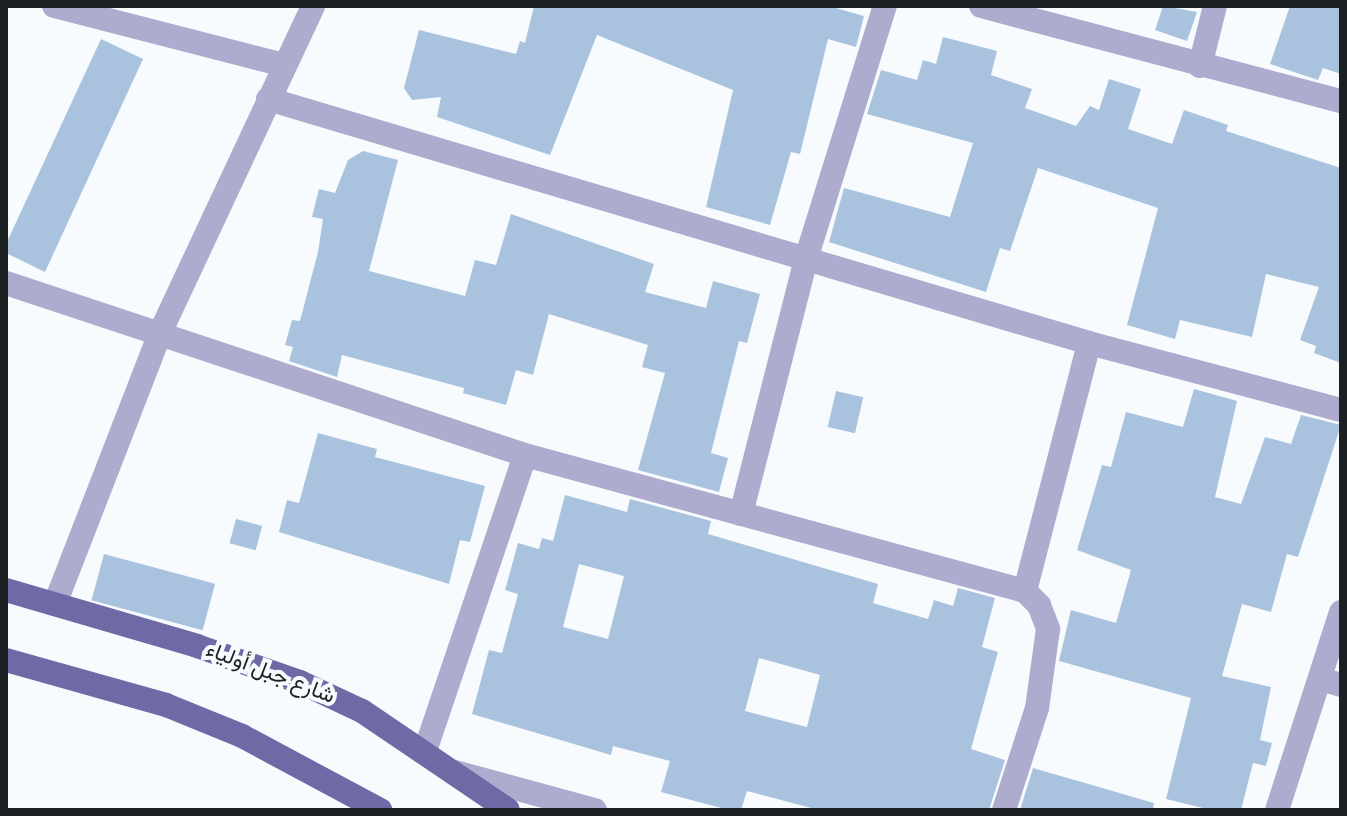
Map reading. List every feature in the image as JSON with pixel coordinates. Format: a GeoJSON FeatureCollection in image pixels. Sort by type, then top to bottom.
{"type":"FeatureCollection","features":[{"type":"Feature","properties":{"kind":"main road","name":"شارع جبل أولياء"},"geometry":{"type":"LineString","coordinates":[[6,590],[300,682],[362,711],[508,810]]}},
{"type":"Feature","properties":{"kind":"main road"},"geometry":{"type":"LineString","coordinates":[[6,660],[166,705],[279,753],[380,810]]}},
{"type":"Feature","properties":{"kind":"street"},"geometry":{"type":"LineString","coordinates":[[55,604],[160,333],[313,6]]}},
{"type":"Feature","properties":{"kind":"street"},"geometry":{"type":"LineString","coordinates":[[741,514],[806,259],[885,6]]}},
{"type":"Feature","properties":{"kind":"street"},"geometry":{"type":"LineString","coordinates":[[981,6],[1341,101]]}},
{"type":"Feature","properties":{"kind":"street"},"geometry":{"type":"LineString","coordinates":[[1200,66],[1215,6]]}},
{"type":"Feature","properties":{"kind":"street"},"geometry":{"type":"LineString","coordinates":[[69,8],[283,65]]}},
{"type":"Feature","properties":{"kind":"street"},"geometry":{"type":"LineString","coordinates":[[268,99],[1089,343],[1341,410]]}},
{"type":"Feature","properties":{"kind":"street"},"geometry":{"type":"LineString","coordinates":[[6,283],[525,455],[1025,591],[1039,605],[1048,629],[1037,708],[1004,810]]}},
{"type":"Feature","properties":{"kind":"street"},"geometry":{"type":"LineString","coordinates":[[1025,591],[1089,343]]}},
{"type":"Feature","properties":{"kind":"street"},"geometry":{"type":"LineString","coordinates":[[525,455],[433,760],[595,810]]}},
{"type":"Feature","properties":{"kind":"street"},"geometry":{"type":"LineString","coordinates":[[1277,810],[1331,682],[1341,612]]}},
{"type":"Feature","properties":{"kind":"building"},"geometry":{"type":"Polygon","coordinates":[[[534,6],[829,6],[864,16],[856,47],[828,39],[800,154],[791,152],[770,225],[706,207],[733,90],[597,35],[550,155],[437,117],[441,97],[412,100],[404,88],[419,30],[516,54],[520,41],[525,43],[534,6]]]}},
{"type":"Feature","properties":{"kind":"building"},"geometry":{"type":"Polygon","coordinates":[[[1163,6],[1197,12],[1187,41],[1155,30],[1163,6]]]}},
{"type":"Feature","properties":{"kind":"building"},"geometry":{"type":"Polygon","coordinates":[[[1290,6],[1341,6],[1341,74],[1323,68],[1318,80],[1270,64],[1290,6]]]}},
{"type":"Feature","properties":{"kind":"building"},"geometry":{"type":"Polygon","coordinates":[[[943,37],[997,51],[991,75],[1032,89],[1025,108],[1076,126],[1090,106],[1099,110],[1109,79],[1141,89],[1128,129],[1172,144],[1184,110],[1228,125],[1226,131],[1341,168],[1341,363],[1314,353],[1316,346],[1300,340],[1319,287],[1266,274],[1252,337],[1180,320],[1175,339],[1127,325],[1158,208],[1038,168],[1010,251],[1000,248],[986,292],[829,242],[844,188],[950,217],[973,143],[867,114],[881,70],[917,80],[923,60],[936,64],[943,37]]]}},
{"type":"Feature","properties":{"kind":"building"},"geometry":{"type":"Polygon","coordinates":[[[101,39],[143,59],[45,272],[6,253],[6,244],[101,39]]]}},
{"type":"Feature","properties":{"kind":"building"},"geometry":{"type":"Polygon","coordinates":[[[363,151],[398,160],[369,271],[465,296],[475,260],[496,265],[511,214],[654,264],[645,292],[706,308],[713,281],[760,294],[747,343],[739,341],[711,453],[728,458],[719,492],[638,470],[665,373],[642,367],[648,345],[549,314],[533,375],[516,370],[506,405],[463,393],[464,388],[342,355],[337,377],[289,361],[293,347],[285,345],[292,320],[300,321],[318,252],[323,219],[312,217],[319,189],[335,193],[348,160],[363,151]]]}},
{"type":"Feature","properties":{"kind":"building"},"geometry":{"type":"Polygon","coordinates":[[[1194,389],[1237,401],[1215,497],[1241,504],[1265,437],[1291,444],[1301,415],[1341,425],[1298,557],[1287,554],[1271,612],[1242,604],[1222,676],[1271,687],[1260,740],[1272,743],[1266,766],[1253,763],[1241,810],[1211,810],[1166,799],[1191,698],[1059,661],[1071,610],[1116,623],[1131,570],[1077,550],[1102,465],[1111,467],[1126,412],[1183,427],[1194,389]]]}},
{"type":"Feature","properties":{"kind":"building"},"geometry":{"type":"Polygon","coordinates":[[[836,391],[863,397],[855,433],[828,427],[836,391]]]}},
{"type":"Feature","properties":{"kind":"building"},"geometry":{"type":"Polygon","coordinates":[[[318,433],[377,449],[375,457],[485,486],[470,542],[460,540],[449,584],[279,532],[287,500],[299,503],[318,433]]]}},
{"type":"Feature","properties":{"kind":"building"},"geometry":{"type":"Polygon","coordinates":[[[565,495],[627,512],[630,499],[711,521],[708,534],[878,584],[873,603],[928,619],[934,600],[953,606],[958,588],[995,598],[982,647],[998,652],[971,749],[1005,760],[989,810],[819,810],[747,791],[741,810],[729,810],[661,792],[670,761],[613,746],[611,755],[472,714],[489,650],[502,653],[518,594],[505,590],[518,543],[539,549],[542,538],[553,541],[565,495]],[[579,564],[563,627],[608,639],[624,576],[579,564]],[[759,658],[745,711],[807,727],[820,675],[759,658]]]}},
{"type":"Feature","properties":{"kind":"building"},"geometry":{"type":"Polygon","coordinates":[[[236,519],[262,526],[256,550],[230,543],[236,519]]]}},
{"type":"Feature","properties":{"kind":"building"},"geometry":{"type":"Polygon","coordinates":[[[104,554],[215,584],[203,630],[92,600],[104,554]]]}},
{"type":"Feature","properties":{"kind":"building"},"geometry":{"type":"Polygon","coordinates":[[[1033,768],[1154,803],[1153,810],[1020,810],[1033,768]]]}}]}
